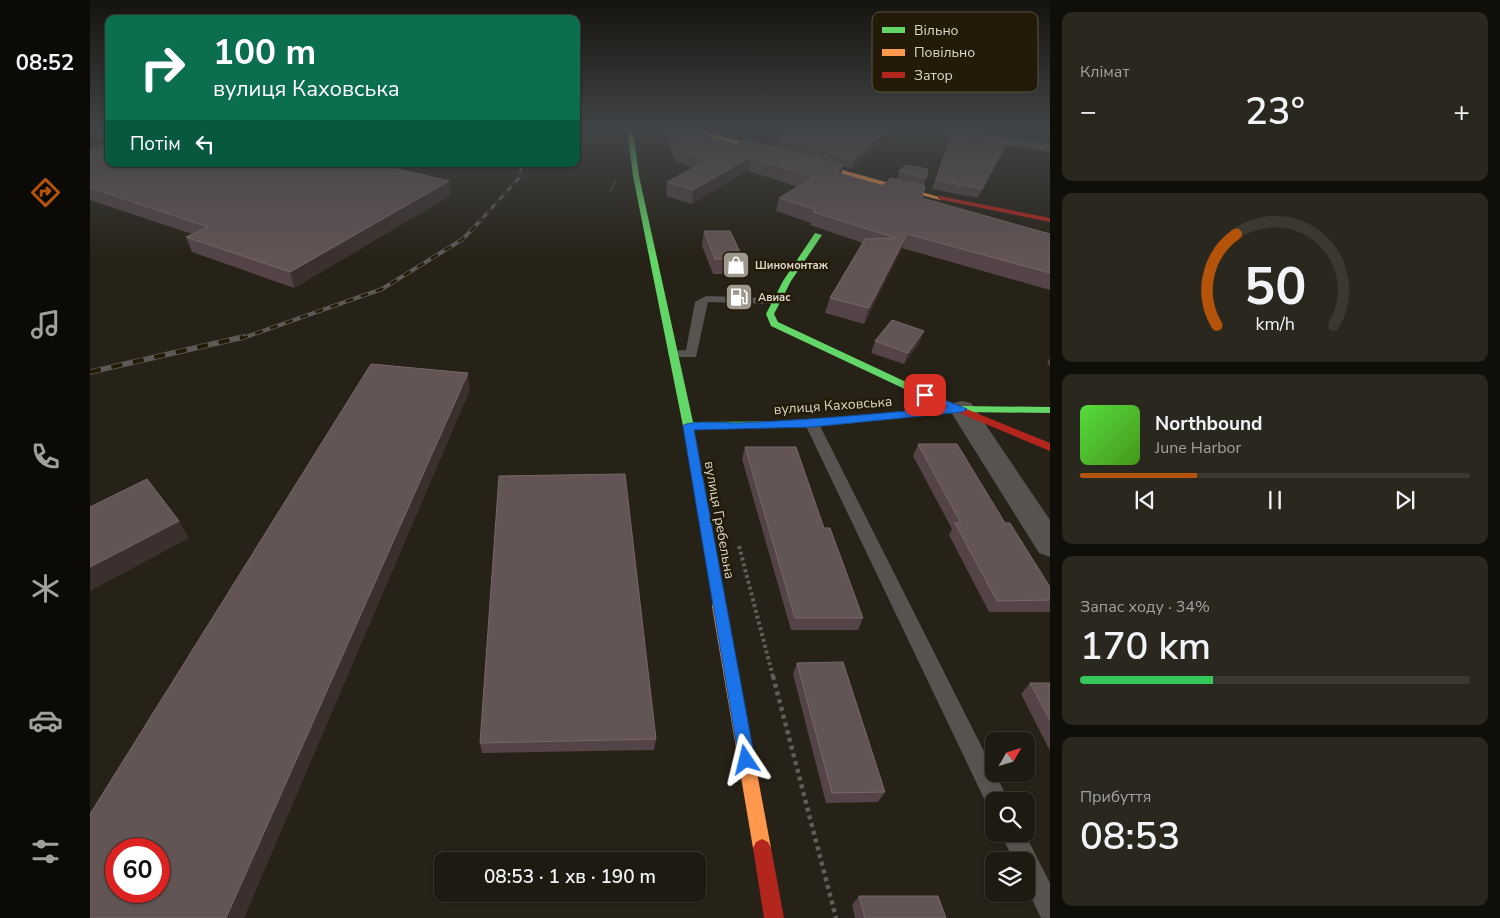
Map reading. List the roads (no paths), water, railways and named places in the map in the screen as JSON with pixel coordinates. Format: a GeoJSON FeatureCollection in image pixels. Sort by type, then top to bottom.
{"type":"FeatureCollection","features":[{"type":"Feature","properties":{"kind":"street","name":"вулиця Гребельна"},"geometry":{"type":"LineString","coordinates":[[635,172],[688,426],[774,918]]}},
{"type":"Feature","properties":{"kind":"street"},"geometry":{"type":"LineString","coordinates":[[836,172],[974,207],[1050,220]]}},
{"type":"Feature","properties":{"kind":"street"},"geometry":{"type":"LineString","coordinates":[[818,235],[775,301],[770,314],[774,324],[907,388],[1050,446]]}},
{"type":"Feature","properties":{"kind":"street"},"geometry":{"type":"LineString","coordinates":[[962,409],[1050,546]]}},
{"type":"Feature","properties":{"kind":"street","name":"вулиця Каховська"},"geometry":{"type":"LineString","coordinates":[[688,426],[812,424],[962,409],[1050,410]]}},
{"type":"Feature","properties":{"kind":"lane"},"geometry":{"type":"LineString","coordinates":[[674,354],[692,354],[701,302],[715,299],[775,301]]}},
{"type":"Feature","properties":{"kind":"lane"},"geometry":{"type":"LineString","coordinates":[[812,424],[993,792]]}},
{"type":"Feature","properties":{"kind":"lane"},"geometry":{"type":"LineString","coordinates":[[1017,842],[1050,909]]}},
{"type":"Feature","properties":{"kind":"railway"},"geometry":{"type":"LineString","coordinates":[[479,222],[519,178],[520,172]]}},
{"type":"Feature","properties":{"kind":"railway"},"geometry":{"type":"LineString","coordinates":[[240,339],[382,289],[463,239],[480,221]]}},
{"type":"Feature","properties":{"kind":"railway"},"geometry":{"type":"LineString","coordinates":[[90,372],[243,337]]}},
{"type":"Feature","properties":{"kind":"place","name":"Шиномонтаж"},"geometry":{"type":"Point","coordinates":[736,265]}},
{"type":"Feature","properties":{"kind":"place","name":"Авиас"},"geometry":{"type":"Point","coordinates":[739,297]}}]}
